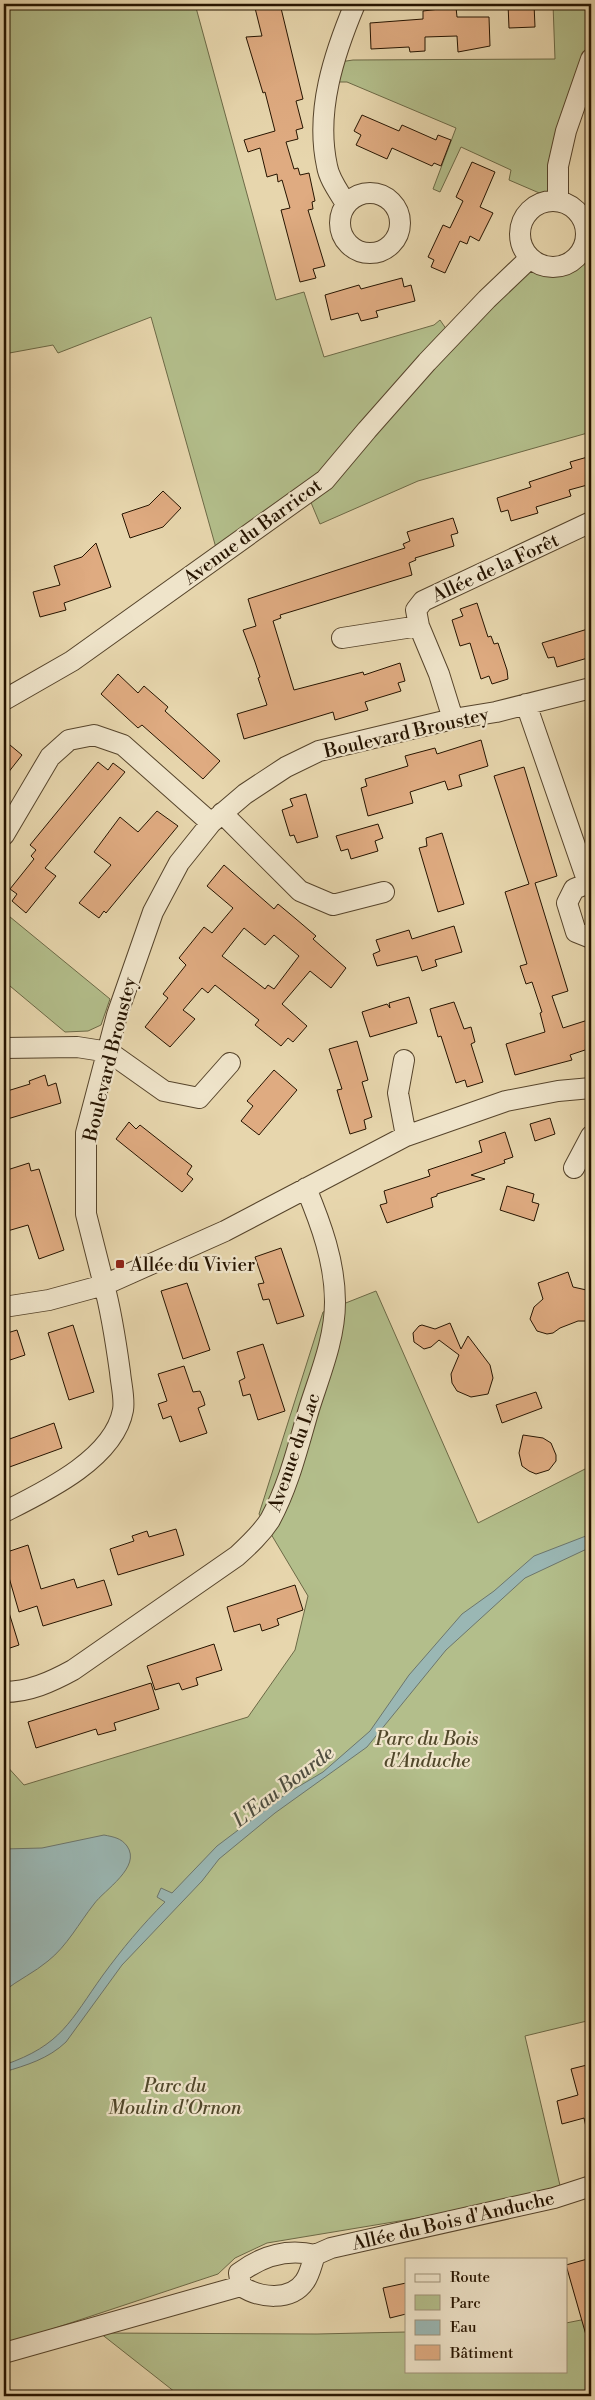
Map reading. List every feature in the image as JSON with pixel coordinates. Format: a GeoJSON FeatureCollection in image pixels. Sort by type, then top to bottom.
{"type":"FeatureCollection","features":[{"type":"Feature","properties":{"kind":"street"},"geometry":{"type":"LineString","coordinates":[[346,204],[327,167],[324,141],[325,108],[333,64],[355,4]]}},
{"type":"Feature","properties":{"kind":"street"},"geometry":{"type":"LineString","coordinates":[[558,201],[558,166],[566,131],[591,59]]}},
{"type":"Feature","properties":{"kind":"street"},"geometry":{"type":"LineString","coordinates":[[558,201],[577,211],[583,220],[586,230],[587,252],[558,267],[539,264],[530,258],[520,240],[523,219],[538,204],[558,201]]}},
{"type":"Feature","properties":{"kind":"street","name":"Avenue du Barricot"},"geometry":{"type":"LineString","coordinates":[[4,700],[72,661],[326,480],[366,430],[427,362],[487,299],[530,258]]}},
{"type":"Feature","properties":{"kind":"street","name":"Allée de la Forêt"},"geometry":{"type":"LineString","coordinates":[[453,719],[439,674],[419,626],[416,610],[424,601],[591,522]]}},
{"type":"Feature","properties":{"kind":"street","name":"Allée de la Forêt"},"geometry":{"type":"LineString","coordinates":[[342,638],[419,626]]}},
{"type":"Feature","properties":{"kind":"street","name":"Boulevard Broustey"},"geometry":{"type":"LineString","coordinates":[[4,1512],[38,1495],[73,1473],[100,1452],[114,1433],[123,1410],[122,1385],[112,1315],[86,1214],[86,1133],[109,1052],[117,1015],[153,912],[179,863],[216,818],[286,767],[319,751],[453,719],[496,712],[591,688]]}},
{"type":"Feature","properties":{"kind":"street"},"geometry":{"type":"LineString","coordinates":[[526,704],[590,883],[574,889],[567,903],[576,932],[591,938]]}},
{"type":"Feature","properties":{"kind":"street"},"geometry":{"type":"LineString","coordinates":[[4,835],[50,757],[69,740],[94,735],[123,745],[216,818],[300,891],[333,905],[384,892]]}},
{"type":"Feature","properties":{"kind":"street"},"geometry":{"type":"LineString","coordinates":[[4,1048],[76,1047],[109,1052],[164,1090],[200,1098],[230,1063]]}},
{"type":"Feature","properties":{"kind":"street"},"geometry":{"type":"LineString","coordinates":[[404,1060],[398,1093],[406,1136]]}},
{"type":"Feature","properties":{"kind":"street"},"geometry":{"type":"LineString","coordinates":[[4,1306],[49,1300],[104,1285],[225,1231],[406,1136],[506,1101],[558,1091],[591,1088]]}},
{"type":"Feature","properties":{"kind":"street"},"geometry":{"type":"LineString","coordinates":[[574,1168],[591,1136]]}},
{"type":"Feature","properties":{"kind":"street","name":"Avenue du Lac"},"geometry":{"type":"LineString","coordinates":[[4,1692],[20,1692],[44,1684],[73,1670],[237,1556],[257,1538],[269,1521],[288,1479],[329,1345],[334,1319],[333,1276],[326,1241],[306,1188]]}},
{"type":"Feature","properties":{"kind":"street","name":"Allée du Bois d'Anduche"},"geometry":{"type":"LineString","coordinates":[[315,2255],[332,2248],[554,2198],[591,2186]]}},
{"type":"Feature","properties":{"kind":"street"},"geometry":{"type":"LineString","coordinates":[[4,2353],[241,2286],[251,2292],[269,2297],[298,2290],[306,2280],[315,2255],[287,2252],[257,2260],[239,2273],[241,2286]]}},
{"type":"Feature","properties":{"kind":"green space"},"geometry":{"type":"Polygon","coordinates":[[[4,4],[195,4],[276,300],[304,292],[324,357],[434,325],[440,320],[451,336],[530,258],[544,265],[558,266],[570,261],[582,251],[591,253],[591,432],[418,481],[320,524],[307,493],[218,555],[151,317],[58,353],[53,345],[4,354],[4,4]]]}},
{"type":"Feature","properties":{"kind":"green space"},"geometry":{"type":"Polygon","coordinates":[[[553,4],[591,4],[591,59],[558,201],[509,180],[511,170],[461,147],[440,192],[433,189],[456,128],[347,82],[329,82],[333,63],[353,60],[555,59],[553,4]]]}},
{"type":"Feature","properties":{"kind":"green space"},"geometry":{"type":"Polygon","coordinates":[[[4,912],[110,999],[101,1025],[88,1031],[65,1032],[4,981],[4,912]]]}},
{"type":"Feature","properties":{"kind":"green space"},"geometry":{"type":"Polygon","coordinates":[[[376,1291],[478,1523],[591,1466],[591,2020],[525,2036],[562,2194],[267,2243],[235,2258],[218,2274],[4,2345],[4,1763],[24,1785],[248,1717],[295,1650],[308,1596],[259,1514],[323,1312],[376,1291]]]}},
{"type":"Feature","properties":{"kind":"green space"},"geometry":{"type":"Polygon","coordinates":[[[591,2318],[591,2396],[180,2396],[100,2333],[317,2334],[405,2332],[405,2372],[568,2372],[568,2323],[591,2318]]]}},
{"type":"Feature","properties":{"kind":"water"},"geometry":{"type":"Polygon","coordinates":[[[591,1534],[591,1547],[525,1578],[446,1650],[367,1747],[275,1813],[219,1859],[202,1881],[122,1965],[66,2042],[45,2057],[4,2072],[4,2065],[39,2049],[63,2030],[125,1947],[165,1902],[157,1897],[161,1888],[172,1893],[217,1846],[286,1794],[323,1772],[370,1731],[409,1675],[462,1614],[494,1591],[534,1556],[591,1534]]]}},
{"type":"Feature","properties":{"kind":"water"},"geometry":{"type":"Polygon","coordinates":[[[104,1835],[114,1837],[127,1846],[130,1862],[126,1870],[99,1898],[55,1955],[38,1969],[4,1991],[4,1849],[42,1848],[104,1835]]]}},
{"type":"Feature","properties":{"kind":"building"},"geometry":{"type":"Polygon","coordinates":[[[254,4],[280,4],[303,99],[296,101],[303,128],[296,130],[298,139],[286,142],[294,169],[298,168],[300,175],[309,173],[315,201],[312,202],[313,209],[308,210],[325,266],[313,269],[316,278],[300,282],[281,210],[290,208],[282,180],[278,182],[277,174],[267,177],[260,148],[248,152],[244,140],[275,131],[265,92],[263,93],[246,37],[262,36],[254,4]]]}},
{"type":"Feature","properties":{"kind":"building"},"geometry":{"type":"Polygon","coordinates":[[[508,4],[534,4],[535,27],[509,28],[508,4]]]}},
{"type":"Feature","properties":{"kind":"building"},"geometry":{"type":"Polygon","coordinates":[[[456,7],[457,17],[489,17],[490,46],[458,52],[457,36],[425,37],[425,51],[410,52],[409,47],[371,49],[370,23],[423,19],[423,11],[456,7]]]}},
{"type":"Feature","properties":{"kind":"building"},"geometry":{"type":"Polygon","coordinates":[[[362,115],[399,131],[402,125],[436,140],[438,135],[451,140],[441,166],[434,163],[432,166],[392,148],[387,159],[356,145],[361,135],[354,131],[362,115]]]}},
{"type":"Feature","properties":{"kind":"building"},"geometry":{"type":"Polygon","coordinates":[[[472,162],[495,172],[480,207],[493,213],[479,241],[470,236],[467,244],[460,241],[445,273],[431,267],[434,260],[428,257],[443,225],[450,228],[463,201],[456,197],[472,162]]]}},
{"type":"Feature","properties":{"kind":"building"},"geometry":{"type":"Polygon","coordinates":[[[402,278],[404,287],[411,285],[415,301],[376,311],[378,317],[361,321],[358,313],[331,320],[325,295],[359,285],[361,289],[402,278]]]}},
{"type":"Feature","properties":{"kind":"building"},"geometry":{"type":"Polygon","coordinates":[[[591,456],[591,484],[569,490],[571,496],[536,507],[538,513],[511,521],[508,510],[501,512],[497,498],[531,487],[529,482],[572,468],[570,462],[591,456]]]}},
{"type":"Feature","properties":{"kind":"building"},"geometry":{"type":"Polygon","coordinates":[[[163,491],[181,508],[163,527],[130,538],[122,514],[149,505],[163,491]]]}},
{"type":"Feature","properties":{"kind":"building"},"geometry":{"type":"Polygon","coordinates":[[[453,518],[458,533],[451,535],[454,546],[415,558],[416,560],[409,563],[412,575],[280,615],[281,618],[273,621],[294,690],[363,672],[364,675],[400,663],[405,681],[398,683],[401,691],[365,702],[368,710],[335,720],[333,712],[244,739],[237,714],[267,705],[258,678],[260,677],[243,630],[256,626],[248,599],[405,548],[403,544],[410,541],[407,532],[453,518]]]}},
{"type":"Feature","properties":{"kind":"building"},"geometry":{"type":"Polygon","coordinates":[[[96,543],[111,587],[64,603],[66,610],[40,617],[33,592],[60,585],[54,566],[82,557],[96,543]]]}},
{"type":"Feature","properties":{"kind":"building"},"geometry":{"type":"Polygon","coordinates":[[[477,603],[488,637],[491,636],[494,644],[498,643],[507,670],[508,679],[492,684],[489,676],[481,679],[470,643],[460,646],[452,620],[463,616],[460,609],[477,603]]]}},
{"type":"Feature","properties":{"kind":"building"},"geometry":{"type":"Polygon","coordinates":[[[591,628],[591,657],[557,667],[554,657],[548,658],[542,643],[591,628]]]}},
{"type":"Feature","properties":{"kind":"building"},"geometry":{"type":"Polygon","coordinates":[[[118,674],[138,693],[144,686],[168,707],[165,711],[220,761],[203,779],[142,725],[138,728],[101,694],[118,674]]]}},
{"type":"Feature","properties":{"kind":"building"},"geometry":{"type":"Polygon","coordinates":[[[4,740],[22,755],[4,778],[4,740]]]}},
{"type":"Feature","properties":{"kind":"building"},"geometry":{"type":"Polygon","coordinates":[[[481,740],[488,766],[459,775],[462,786],[448,790],[445,781],[410,792],[413,803],[368,816],[361,788],[367,786],[365,779],[408,766],[405,756],[435,748],[437,754],[481,740]]]}},
{"type":"Feature","properties":{"kind":"building"},"geometry":{"type":"Polygon","coordinates":[[[98,762],[108,770],[113,763],[125,772],[45,868],[56,876],[26,913],[12,901],[17,894],[10,889],[34,859],[31,856],[36,850],[30,845],[98,762]]]}},
{"type":"Feature","properties":{"kind":"building"},"geometry":{"type":"Polygon","coordinates":[[[524,767],[557,876],[535,883],[568,991],[552,996],[563,1028],[591,1019],[591,1048],[570,1055],[572,1060],[515,1075],[506,1044],[545,1032],[540,1013],[542,1012],[532,982],[526,984],[520,966],[527,964],[505,892],[529,884],[494,776],[524,767]]]}},
{"type":"Feature","properties":{"kind":"building"},"geometry":{"type":"Polygon","coordinates":[[[306,794],[318,837],[297,843],[294,835],[290,836],[282,810],[293,806],[290,799],[306,794]]]}},
{"type":"Feature","properties":{"kind":"building"},"geometry":{"type":"Polygon","coordinates":[[[157,811],[178,826],[106,913],[104,911],[99,918],[79,903],[111,865],[94,852],[120,817],[138,832],[157,811]]]}},
{"type":"Feature","properties":{"kind":"building"},"geometry":{"type":"Polygon","coordinates":[[[378,824],[383,838],[375,841],[378,851],[351,859],[348,849],[341,851],[336,836],[378,824]]]}},
{"type":"Feature","properties":{"kind":"building"},"geometry":{"type":"Polygon","coordinates":[[[442,833],[464,904],[438,912],[419,848],[427,846],[426,838],[442,833]]]}},
{"type":"Feature","properties":{"kind":"building"},"geometry":{"type":"Polygon","coordinates":[[[224,865],[274,909],[278,904],[296,919],[316,936],[313,939],[346,968],[331,988],[310,971],[282,1004],[307,1026],[293,1042],[288,1038],[281,1046],[255,1025],[259,1020],[215,985],[208,993],[202,988],[183,1010],[195,1019],[170,1047],[145,1027],[168,998],[163,994],[186,965],[179,958],[204,927],[212,933],[233,908],[207,886],[224,865]],[[244,928],[222,956],[265,989],[268,985],[274,989],[299,956],[274,935],[265,945],[244,928]]]}},
{"type":"Feature","properties":{"kind":"building"},"geometry":{"type":"Polygon","coordinates":[[[454,926],[462,952],[435,960],[437,966],[422,971],[417,956],[377,966],[373,954],[380,951],[376,940],[409,930],[412,939],[454,926]]]}},
{"type":"Feature","properties":{"kind":"building"},"geometry":{"type":"Polygon","coordinates":[[[409,997],[417,1023],[370,1037],[362,1012],[387,1004],[390,1008],[389,1003],[409,997]]]}},
{"type":"Feature","properties":{"kind":"building"},"geometry":{"type":"Polygon","coordinates":[[[454,1002],[464,1029],[471,1027],[475,1042],[471,1044],[483,1082],[467,1087],[465,1080],[456,1083],[441,1036],[438,1037],[430,1009],[454,1002]]]}},
{"type":"Feature","properties":{"kind":"building"},"geometry":{"type":"Polygon","coordinates":[[[357,1041],[368,1080],[362,1082],[372,1117],[364,1120],[366,1129],[350,1134],[337,1090],[342,1089],[329,1049],[357,1041]]]}},
{"type":"Feature","properties":{"kind":"building"},"geometry":{"type":"Polygon","coordinates":[[[274,1070],[297,1090],[259,1135],[241,1121],[253,1106],[247,1101],[274,1070]]]}},
{"type":"Feature","properties":{"kind":"building"},"geometry":{"type":"Polygon","coordinates":[[[45,1075],[48,1086],[56,1083],[61,1103],[4,1120],[4,1092],[30,1084],[29,1081],[45,1075]]]}},
{"type":"Feature","properties":{"kind":"building"},"geometry":{"type":"Polygon","coordinates":[[[550,1118],[555,1134],[535,1141],[530,1124],[550,1118]]]}},
{"type":"Feature","properties":{"kind":"building"},"geometry":{"type":"Polygon","coordinates":[[[129,1122],[136,1129],[140,1125],[192,1166],[187,1174],[193,1179],[182,1192],[116,1139],[129,1122]]]}},
{"type":"Feature","properties":{"kind":"building"},"geometry":{"type":"Polygon","coordinates":[[[505,1132],[513,1157],[504,1160],[505,1163],[471,1175],[485,1179],[437,1194],[437,1196],[431,1198],[433,1207],[387,1223],[380,1205],[387,1203],[384,1191],[430,1176],[428,1170],[482,1152],[479,1141],[505,1132]]]}},
{"type":"Feature","properties":{"kind":"building"},"geometry":{"type":"Polygon","coordinates":[[[29,1163],[31,1171],[39,1169],[64,1250],[39,1259],[28,1225],[4,1232],[4,1171],[29,1163]]]}},
{"type":"Feature","properties":{"kind":"building"},"geometry":{"type":"Polygon","coordinates":[[[507,1186],[534,1194],[532,1202],[539,1204],[534,1221],[500,1210],[507,1186]]]}},
{"type":"Feature","properties":{"kind":"building"},"geometry":{"type":"Polygon","coordinates":[[[281,1248],[304,1316],[277,1324],[269,1299],[263,1300],[258,1284],[264,1283],[255,1257],[281,1248]]]}},
{"type":"Feature","properties":{"kind":"building"},"geometry":{"type":"Polygon","coordinates":[[[568,1272],[573,1287],[591,1291],[591,1321],[578,1321],[553,1333],[547,1334],[537,1331],[530,1319],[534,1307],[543,1299],[538,1283],[568,1272]]]}},
{"type":"Feature","properties":{"kind":"building"},"geometry":{"type":"Polygon","coordinates":[[[187,1283],[210,1350],[183,1359],[161,1291],[187,1283]]]}},
{"type":"Feature","properties":{"kind":"building"},"geometry":{"type":"Polygon","coordinates":[[[450,1323],[461,1349],[468,1336],[490,1365],[493,1378],[488,1394],[471,1397],[457,1391],[452,1383],[451,1374],[459,1355],[439,1340],[431,1347],[424,1349],[414,1342],[413,1333],[419,1326],[422,1325],[435,1329],[450,1323]]]}},
{"type":"Feature","properties":{"kind":"building"},"geometry":{"type":"Polygon","coordinates":[[[73,1325],[94,1392],[69,1400],[48,1333],[73,1325]]]}},
{"type":"Feature","properties":{"kind":"building"},"geometry":{"type":"Polygon","coordinates":[[[17,1330],[25,1355],[4,1362],[4,1334],[17,1330]]]}},
{"type":"Feature","properties":{"kind":"building"},"geometry":{"type":"Polygon","coordinates":[[[263,1344],[285,1411],[258,1420],[250,1394],[243,1396],[239,1381],[245,1378],[237,1352],[263,1344]]]}},
{"type":"Feature","properties":{"kind":"building"},"geometry":{"type":"Polygon","coordinates":[[[184,1366],[193,1392],[200,1391],[203,1398],[205,1405],[198,1408],[207,1433],[180,1442],[171,1416],[163,1419],[158,1404],[167,1401],[158,1374],[184,1366]]]}},
{"type":"Feature","properties":{"kind":"building"},"geometry":{"type":"Polygon","coordinates":[[[536,1392],[542,1408],[502,1423],[496,1405],[536,1392]]]}},
{"type":"Feature","properties":{"kind":"building"},"geometry":{"type":"Polygon","coordinates":[[[54,1423],[62,1448],[4,1469],[4,1441],[54,1423]]]}},
{"type":"Feature","properties":{"kind":"building"},"geometry":{"type":"Polygon","coordinates":[[[523,1435],[543,1438],[551,1443],[556,1455],[556,1461],[549,1470],[536,1474],[522,1466],[519,1453],[523,1435]]]}},
{"type":"Feature","properties":{"kind":"building"},"geometry":{"type":"Polygon","coordinates":[[[176,1529],[184,1555],[118,1575],[110,1549],[134,1541],[132,1536],[147,1531],[149,1537],[176,1529]]]}},
{"type":"Feature","properties":{"kind":"building"},"geometry":{"type":"Polygon","coordinates":[[[28,1545],[41,1589],[74,1579],[77,1588],[104,1580],[112,1605],[43,1626],[37,1606],[19,1612],[8,1574],[4,1575],[4,1553],[28,1545]]]}},
{"type":"Feature","properties":{"kind":"building"},"geometry":{"type":"Polygon","coordinates":[[[295,1585],[303,1610],[277,1619],[279,1625],[262,1631],[260,1624],[234,1632],[227,1607],[295,1585]]]}},
{"type":"Feature","properties":{"kind":"building"},"geometry":{"type":"Polygon","coordinates":[[[4,1606],[7,1606],[19,1645],[4,1650],[4,1606]]]}},
{"type":"Feature","properties":{"kind":"building"},"geometry":{"type":"Polygon","coordinates":[[[214,1644],[222,1670],[196,1678],[198,1685],[182,1690],[179,1683],[155,1690],[147,1666],[214,1644]]]}},
{"type":"Feature","properties":{"kind":"building"},"geometry":{"type":"Polygon","coordinates":[[[151,1683],[159,1709],[114,1723],[116,1730],[98,1735],[96,1729],[36,1748],[28,1722],[151,1683]]]}},
{"type":"Feature","properties":{"kind":"building"},"geometry":{"type":"Polygon","coordinates":[[[591,2064],[591,2126],[586,2127],[584,2118],[562,2124],[557,2101],[578,2095],[571,2069],[591,2064]]]}},
{"type":"Feature","properties":{"kind":"building"},"geometry":{"type":"Polygon","coordinates":[[[591,2258],[591,2334],[586,2335],[568,2272],[568,2264],[591,2258]]]}},
{"type":"Feature","properties":{"kind":"building"},"geometry":{"type":"Polygon","coordinates":[[[405,2283],[405,2314],[390,2318],[383,2288],[405,2283]]]}},
{"type":"Feature","properties":{"kind":"place","name":"Allée du Vivier"},"geometry":{"type":"Point","coordinates":[120,1264]}},
{"type":"Feature","properties":{"kind":"park label","name":"Parc du Bois d'Anduche"},"geometry":{"type":"Point","coordinates":[427,1749]}},
{"type":"Feature","properties":{"kind":"park label","name":"Parc du Moulin d'Ornon"},"geometry":{"type":"Point","coordinates":[175,2096]}},
{"type":"Feature","properties":{"kind":"water label","name":"L'Eau Bourde"},"geometry":{"type":"Point","coordinates":[283,1786]}}]}
